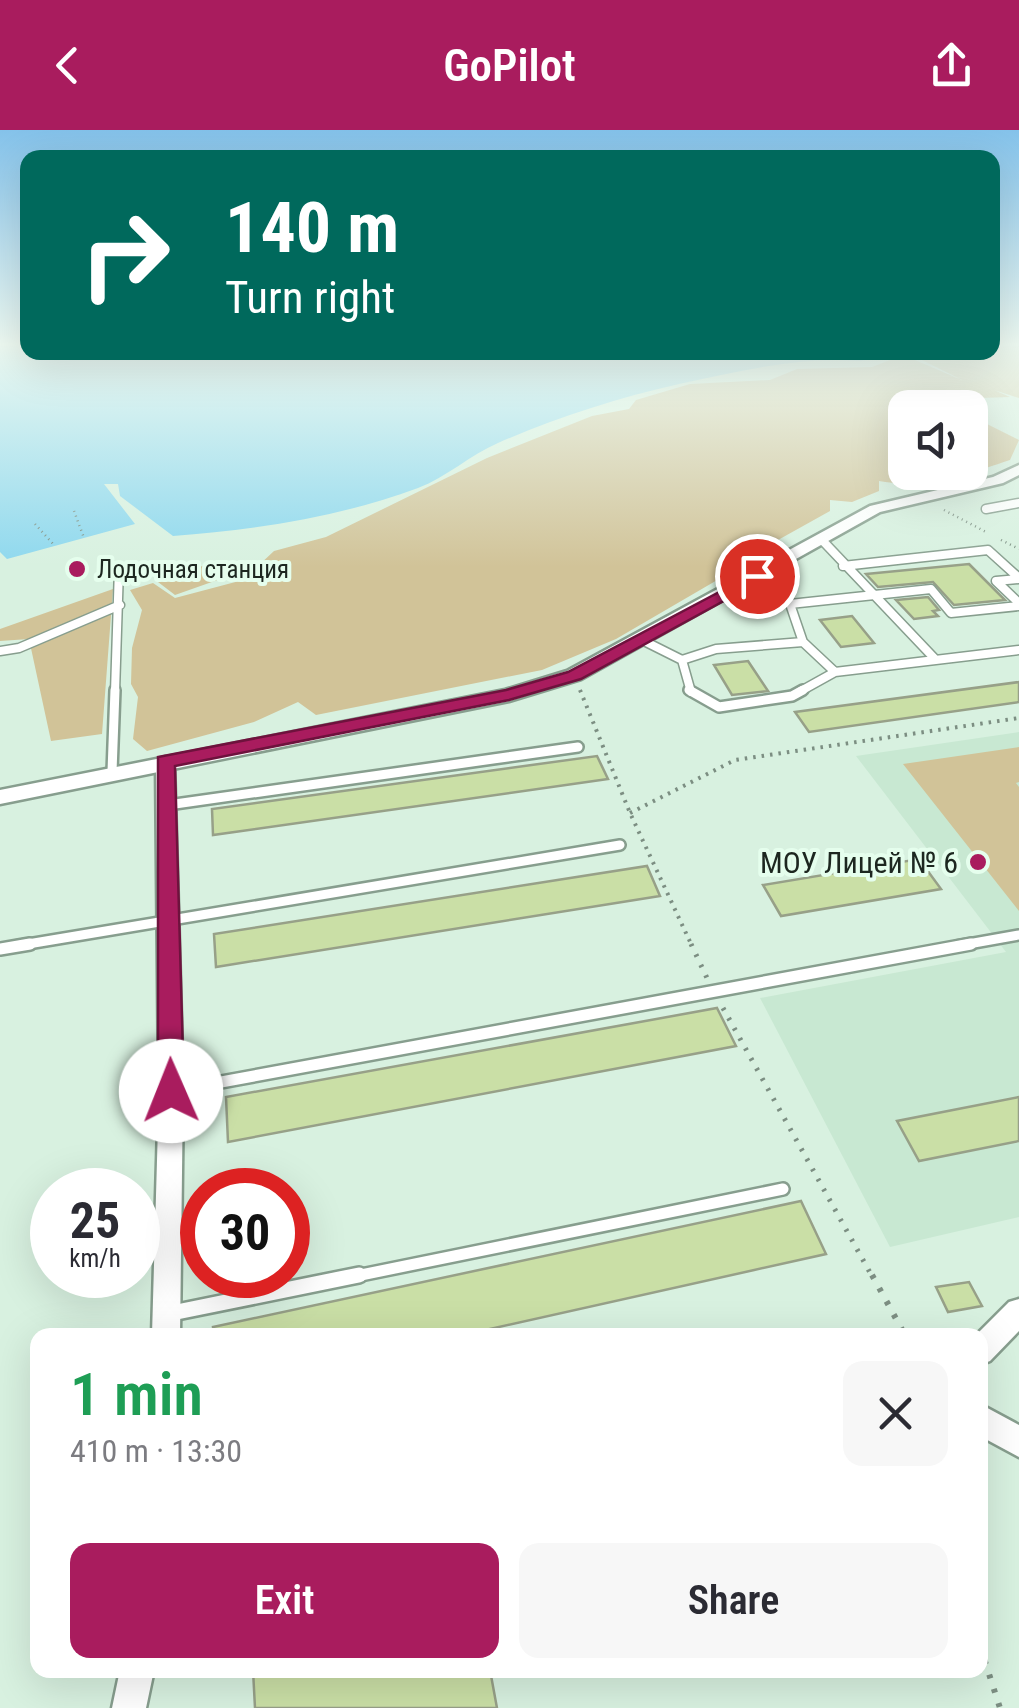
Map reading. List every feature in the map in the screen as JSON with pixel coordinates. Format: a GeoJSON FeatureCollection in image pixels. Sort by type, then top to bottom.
{"type":"FeatureCollection","features":[{"type":"Feature","properties":{"kind":"street"},"geometry":{"type":"LineString","coordinates":[[0,797],[509,695],[574,676],[875,509],[998,480],[1019,470]]}},
{"type":"Feature","properties":{"kind":"street"},"geometry":{"type":"LineString","coordinates":[[165,762],[171,1091],[166,1325]]}},
{"type":"Feature","properties":{"kind":"street"},"geometry":{"type":"LineString","coordinates":[[988,1342],[1019,1312]]}},
{"type":"Feature","properties":{"kind":"street"},"geometry":{"type":"LineString","coordinates":[[988,1424],[1019,1442]]}},
{"type":"Feature","properties":{"kind":"street"},"geometry":{"type":"LineString","coordinates":[[129,1708],[135,1678]]}},
{"type":"Feature","properties":{"kind":"lane"},"geometry":{"type":"LineString","coordinates":[[986,508],[1019,503]]}},
{"type":"Feature","properties":{"kind":"lane"},"geometry":{"type":"LineString","coordinates":[[821,539],[936,659]]}},
{"type":"Feature","properties":{"kind":"lane"},"geometry":{"type":"LineString","coordinates":[[843,566],[988,550],[1019,578]]}},
{"type":"Feature","properties":{"kind":"lane"},"geometry":{"type":"LineString","coordinates":[[112,772],[119,568]]}},
{"type":"Feature","properties":{"kind":"lane"},"geometry":{"type":"LineString","coordinates":[[757,576],[790,604],[803,642],[834,672]]}},
{"type":"Feature","properties":{"kind":"lane"},"geometry":{"type":"LineString","coordinates":[[1019,578],[996,581],[1019,604]]}},
{"type":"Feature","properties":{"kind":"lane"},"geometry":{"type":"LineString","coordinates":[[790,604],[932,589],[950,613],[1019,604]]}},
{"type":"Feature","properties":{"kind":"lane"},"geometry":{"type":"LineString","coordinates":[[0,651],[19,648],[120,605]]}},
{"type":"Feature","properties":{"kind":"lane"},"geometry":{"type":"LineString","coordinates":[[642,640],[682,660],[716,650],[803,642]]}},
{"type":"Feature","properties":{"kind":"lane"},"geometry":{"type":"LineString","coordinates":[[682,660],[688,691],[719,707],[792,696],[834,672],[1019,650]]}},
{"type":"Feature","properties":{"kind":"lane"},"geometry":{"type":"LineString","coordinates":[[168,805],[578,747]]}},
{"type":"Feature","properties":{"kind":"lane"},"geometry":{"type":"LineString","coordinates":[[0,950],[620,845]]}},
{"type":"Feature","properties":{"kind":"lane"},"geometry":{"type":"LineString","coordinates":[[171,1091],[714,994],[1019,934]]}},
{"type":"Feature","properties":{"kind":"lane"},"geometry":{"type":"LineString","coordinates":[[166,1325],[783,1189]]}},
{"type":"Feature","properties":{"kind":"path"},"geometry":{"type":"LineString","coordinates":[[917,497],[1019,549]]}},
{"type":"Feature","properties":{"kind":"path"},"geometry":{"type":"LineString","coordinates":[[74,511],[84,538]]}},
{"type":"Feature","properties":{"kind":"path"},"geometry":{"type":"LineString","coordinates":[[35,524],[55,546]]}},
{"type":"Feature","properties":{"kind":"path"},"geometry":{"type":"LineString","coordinates":[[574,676],[630,813],[714,994],[900,1328]]}},
{"type":"Feature","properties":{"kind":"path"},"geometry":{"type":"LineString","coordinates":[[630,813],[735,760],[1019,718]]}},
{"type":"Feature","properties":{"kind":"path"},"geometry":{"type":"LineString","coordinates":[[988,1671],[1000,1708]]}},
{"type":"Feature","properties":{"kind":"shaded area"},"geometry":{"type":"Polygon","coordinates":[[[583,420],[888,420],[888,482],[879,481],[879,491],[852,502],[830,500],[830,511],[769,545],[735,547],[743,565],[616,639],[542,670],[316,715],[298,702],[254,722],[147,751],[133,739],[138,697],[131,684],[132,648],[142,610],[130,590],[153,583],[175,598],[243,580],[274,551],[326,537],[487,458],[583,420]]]}},
{"type":"Feature","properties":{"kind":"shaded area"},"geometry":{"type":"Polygon","coordinates":[[[988,424],[1019,440],[1010,460],[988,467],[988,424]]]}},
{"type":"Feature","properties":{"kind":"shaded area"},"geometry":{"type":"Polygon","coordinates":[[[208,564],[226,577],[175,595],[158,582],[208,564]]]}},
{"type":"Feature","properties":{"kind":"shaded area"},"geometry":{"type":"Polygon","coordinates":[[[113,589],[102,734],[51,741],[29,639],[0,641],[0,629],[113,589]]]}},
{"type":"Feature","properties":{"kind":"shaded area"},"geometry":{"type":"Polygon","coordinates":[[[1019,732],[1019,1217],[890,1247],[760,998],[1006,952],[856,756],[1019,732]]]}},
{"type":"Feature","properties":{"kind":"shaded area"},"geometry":{"type":"Polygon","coordinates":[[[1019,747],[1016,783],[1019,911],[903,764],[1019,747]]]}},
{"type":"Feature","properties":{"kind":"water"},"geometry":{"type":"Polygon","coordinates":[[[0,420],[558,420],[498,443],[418,488],[297,521],[235,530],[173,536],[120,496],[118,484],[104,484],[135,524],[7,559],[0,552],[0,420]]]}},
{"type":"Feature","properties":{"kind":"building"},"geometry":{"type":"Polygon","coordinates":[[[969,564],[1005,600],[954,605],[933,582],[878,587],[866,574],[969,564]]]}},
{"type":"Feature","properties":{"kind":"building"},"geometry":{"type":"Polygon","coordinates":[[[928,597],[939,610],[933,611],[938,616],[914,619],[896,600],[928,597]]]}},
{"type":"Feature","properties":{"kind":"building"},"geometry":{"type":"Polygon","coordinates":[[[852,616],[874,643],[841,647],[820,620],[852,616]]]}},
{"type":"Feature","properties":{"kind":"building"},"geometry":{"type":"Polygon","coordinates":[[[748,661],[768,691],[732,695],[714,665],[748,661]]]}},
{"type":"Feature","properties":{"kind":"building"},"geometry":{"type":"Polygon","coordinates":[[[1019,682],[1019,702],[809,732],[795,712],[1019,682]]]}},
{"type":"Feature","properties":{"kind":"building"},"geometry":{"type":"Polygon","coordinates":[[[597,756],[608,779],[213,835],[212,809],[597,756]]]}},
{"type":"Feature","properties":{"kind":"building"},"geometry":{"type":"Polygon","coordinates":[[[919,859],[941,889],[781,916],[763,885],[919,859]]]}},
{"type":"Feature","properties":{"kind":"building"},"geometry":{"type":"Polygon","coordinates":[[[647,866],[660,896],[216,967],[214,934],[647,866]]]}},
{"type":"Feature","properties":{"kind":"building"},"geometry":{"type":"Polygon","coordinates":[[[717,1008],[736,1046],[228,1142],[226,1097],[717,1008]]]}},
{"type":"Feature","properties":{"kind":"building"},"geometry":{"type":"Polygon","coordinates":[[[1019,1097],[1019,1141],[919,1161],[897,1121],[1019,1097]]]}},
{"type":"Feature","properties":{"kind":"building"},"geometry":{"type":"Polygon","coordinates":[[[801,1201],[826,1254],[494,1328],[213,1327],[801,1201]]]}},
{"type":"Feature","properties":{"kind":"building"},"geometry":{"type":"Polygon","coordinates":[[[969,1282],[982,1306],[948,1312],[936,1287],[969,1282]]]}},
{"type":"Feature","properties":{"kind":"building"},"geometry":{"type":"Polygon","coordinates":[[[253,1678],[491,1678],[497,1708],[255,1708],[253,1678]]]}},
{"type":"Feature","properties":{"kind":"place","name":"Лодочная станция"},"geometry":{"type":"Point","coordinates":[77,569]}},
{"type":"Feature","properties":{"kind":"place","name":"МОУ Лицей № 6"},"geometry":{"type":"Point","coordinates":[978,862]}},
{"type":"Feature","properties":{"kind":"route"},"geometry":{"type":"LineString","coordinates":[[171,1091],[165,762],[509,695],[574,676],[757,576]]}}]}
